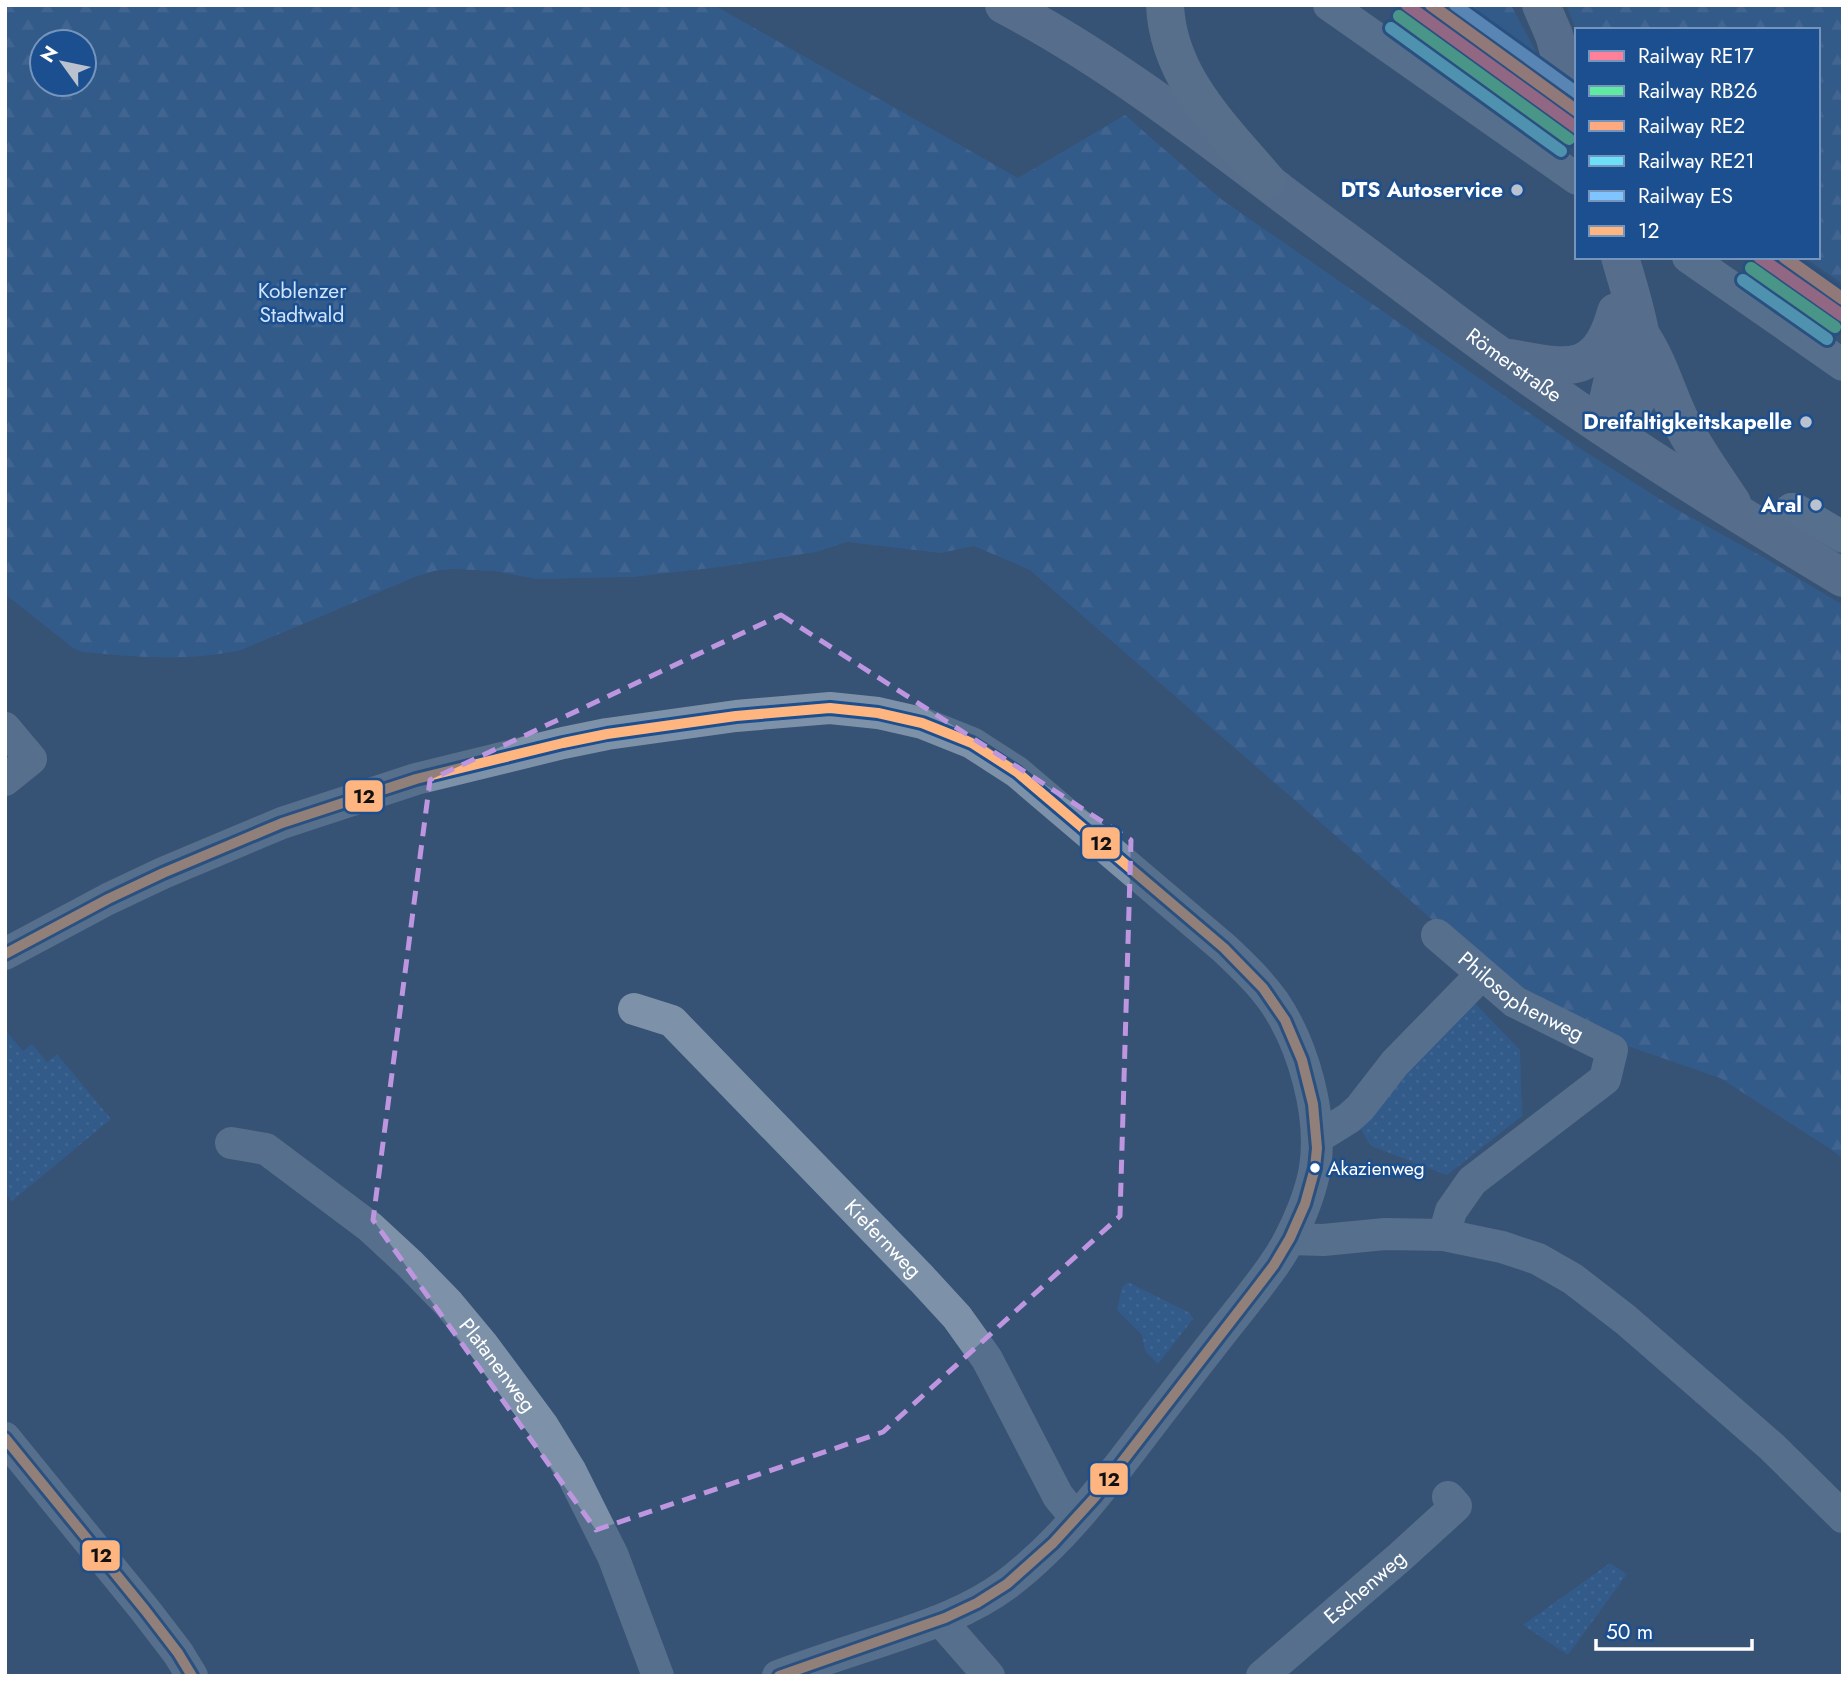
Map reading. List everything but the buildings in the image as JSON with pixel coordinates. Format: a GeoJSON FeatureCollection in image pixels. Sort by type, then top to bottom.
{"type":"FeatureCollection","features":[{"type":"Feature","properties":{"kind":"highway"},"geometry":{"type":"LineString","coordinates":[[1165,5],[1169,37],[1181,70],[1196,96],[1266,181]]}},
{"type":"Feature","properties":{"kind":"main road","name":"Römerstraße"},"geometry":{"type":"LineString","coordinates":[[1004,5],[1057,34],[1125,78],[1500,356],[1602,426],[1843,578]]}},
{"type":"Feature","properties":{"kind":"main road"},"geometry":{"type":"LineString","coordinates":[[1541,5],[1554,35],[1575,108]]}},
{"type":"Feature","properties":{"kind":"main road"},"geometry":{"type":"LineString","coordinates":[[1602,426],[1621,344],[1620,296],[1611,259]]}},
{"type":"Feature","properties":{"kind":"main road"},"geometry":{"type":"LineString","coordinates":[[1602,426],[1629,410],[1640,394],[1644,368],[1640,334],[1621,259]]}},
{"type":"Feature","properties":{"kind":"main road"},"geometry":{"type":"LineString","coordinates":[[1500,356],[1556,365],[1585,361],[1601,349],[1607,338],[1620,296]]}},
{"type":"Feature","properties":{"kind":"main road"},"geometry":{"type":"LineString","coordinates":[[1640,334],[1654,357],[1684,428],[1741,516]]}},
{"type":"Feature","properties":{"kind":"street"},"geometry":{"type":"LineString","coordinates":[[1329,5],[1575,178]]}},
{"type":"Feature","properties":{"kind":"street"},"geometry":{"type":"LineString","coordinates":[[1691,259],[1843,365]]}},
{"type":"Feature","properties":{"kind":"street"},"geometry":{"type":"LineString","coordinates":[[1773,536],[1788,512],[1795,509],[1843,537]]}},
{"type":"Feature","properties":{"kind":"street"},"geometry":{"type":"LineString","coordinates":[[5,954],[163,873],[282,823],[416,779],[607,734],[736,716],[830,708],[878,713],[922,723],[972,743],[1017,772],[1252,974],[1275,1002],[1290,1030],[1310,1087],[1317,1138],[1315,1168],[1307,1200],[1290,1239],[1258,1286],[1076,1518],[1046,1550],[1006,1584],[971,1607],[941,1621],[778,1676]]}},
{"type":"Feature","properties":{"kind":"street"},"geometry":{"type":"LineString","coordinates":[[5,728],[31,759],[5,780]]}},
{"type":"Feature","properties":{"kind":"street","name":"Philosophenweg"},"geometry":{"type":"LineString","coordinates":[[1437,935],[1516,1002],[1612,1050],[1605,1079],[1472,1181],[1451,1211],[1444,1235]]}},
{"type":"Feature","properties":{"kind":"street"},"geometry":{"type":"LineString","coordinates":[[1317,1138],[1360,1108],[1395,1063],[1482,974]]}},
{"type":"Feature","properties":{"kind":"street","name":"Kiefernweg"},"geometry":{"type":"LineString","coordinates":[[634,1009],[672,1021],[957,1317],[987,1359],[1058,1496],[1076,1518]]}},
{"type":"Feature","properties":{"kind":"street","name":"Platanenweg"},"geometry":{"type":"LineString","coordinates":[[231,1143],[266,1149],[370,1227],[448,1303],[483,1345],[543,1426],[576,1481],[613,1556],[658,1676]]}},
{"type":"Feature","properties":{"kind":"street"},"geometry":{"type":"LineString","coordinates":[[1290,1239],[1323,1241],[1385,1234],[1444,1235],[1502,1247],[1538,1259],[1573,1279],[1626,1320],[1772,1447],[1843,1517]]}},
{"type":"Feature","properties":{"kind":"street"},"geometry":{"type":"LineString","coordinates":[[5,1438],[145,1609],[192,1676]]}},
{"type":"Feature","properties":{"kind":"street","name":"Eschenweg"},"geometry":{"type":"LineString","coordinates":[[1262,1676],[1456,1506],[1448,1497]]}},
{"type":"Feature","properties":{"kind":"street"},"geometry":{"type":"LineString","coordinates":[[941,1621],[989,1676]]}},
{"type":"Feature","properties":{"kind":"highlighted area"},"geometry":{"type":"Polygon","coordinates":[[[781,615],[1131,840],[1120,1216],[883,1432],[596,1530],[373,1220],[430,780],[781,615]]]}},
{"type":"Feature","properties":{"kind":"green space","name":"Koblenzer Stadtwald"},"geometry":{"type":"Polygon","coordinates":[[[5,5],[714,5],[1018,178],[1125,115],[1221,199],[1584,451],[1674,508],[1843,605],[1843,1159],[1720,1078],[1616,1042],[1520,996],[1030,570],[974,546],[941,553],[847,542],[816,552],[633,577],[536,579],[494,571],[434,571],[241,650],[201,656],[142,657],[83,652],[73,648],[5,594],[5,5]]]}},
{"type":"Feature","properties":{"kind":"green space"},"geometry":{"type":"Polygon","coordinates":[[[1448,5],[1511,5],[1535,50],[1540,73],[1448,5]]]}},
{"type":"Feature","properties":{"kind":"green space"},"geometry":{"type":"Polygon","coordinates":[[[1566,5],[1843,5],[1843,284],[1807,259],[1820,259],[1820,28],[1575,28],[1566,5]]]}},
{"type":"Feature","properties":{"kind":"green space"},"geometry":{"type":"Polygon","coordinates":[[[1466,994],[1520,1050],[1522,1116],[1447,1175],[1371,1146],[1356,1122],[1466,994]]]}},
{"type":"Feature","properties":{"kind":"green space"},"geometry":{"type":"Polygon","coordinates":[[[5,1030],[23,1051],[32,1044],[47,1062],[57,1054],[111,1119],[12,1201],[5,1193],[5,1030]]]}},
{"type":"Feature","properties":{"kind":"green space"},"geometry":{"type":"Polygon","coordinates":[[[1128,1282],[1190,1313],[1193,1319],[1158,1364],[1145,1351],[1142,1335],[1117,1310],[1122,1287],[1128,1282]]]}},
{"type":"Feature","properties":{"kind":"green space"},"geometry":{"type":"Polygon","coordinates":[[[1610,1563],[1627,1574],[1568,1655],[1523,1625],[1610,1563]]]}},
{"type":"Feature","properties":{"kind":"rail line","name":"RE17"},"geometry":{"type":"LineString","coordinates":[[1407,5],[1575,127]]}},
{"type":"Feature","properties":{"kind":"rail line","name":"RE2"},"geometry":{"type":"LineString","coordinates":[[1431,5],[1575,110]]}},
{"type":"Feature","properties":{"kind":"rail line","name":"ES"},"geometry":{"type":"LineString","coordinates":[[1455,5],[1575,92]]}},
{"type":"Feature","properties":{"kind":"rail line","name":"RB26"},"geometry":{"type":"LineString","coordinates":[[1399,16],[1569,139]]}},
{"type":"Feature","properties":{"kind":"rail line","name":"RE21"},"geometry":{"type":"LineString","coordinates":[[1391,28],[1561,151]]}},
{"type":"Feature","properties":{"kind":"rail line","name":"RE17"},"geometry":{"type":"LineString","coordinates":[[1762,259],[1843,316]]}},
{"type":"Feature","properties":{"kind":"rail line","name":"RE2"},"geometry":{"type":"LineString","coordinates":[[1787,259],[1843,299]]}},
{"type":"Feature","properties":{"kind":"rail line","name":"RB26"},"geometry":{"type":"LineString","coordinates":[[1751,268],[1835,327]]}},
{"type":"Feature","properties":{"kind":"rail line","name":"RE21"},"geometry":{"type":"LineString","coordinates":[[1743,280],[1827,339]]}},
{"type":"Feature","properties":{"kind":"transit line","name":"12"},"geometry":{"type":"LineString","coordinates":[[5,954],[163,873],[282,823],[416,779],[607,734],[736,716],[830,708],[878,713],[922,723],[972,743],[1017,772],[1224,948],[1263,988],[1285,1020],[1302,1060],[1313,1104],[1317,1148],[1315,1168],[1305,1204],[1274,1265],[1095,1497],[1053,1543],[1007,1584],[977,1603],[945,1618],[779,1676]]}},
{"type":"Feature","properties":{"kind":"transit line","name":"12"},"geometry":{"type":"LineString","coordinates":[[5,1438],[145,1610],[192,1676]]}},
{"type":"Feature","properties":{"kind":"place","name":"DTS Autoservice"},"geometry":{"type":"Point","coordinates":[1517,190]}},
{"type":"Feature","properties":{"kind":"place","name":"Dreifaltigkeitskapelle"},"geometry":{"type":"Point","coordinates":[1806,422]}},
{"type":"Feature","properties":{"kind":"place","name":"Aral"},"geometry":{"type":"Point","coordinates":[1816,505]}},
{"type":"Feature","properties":{"kind":"place","name":"Akazienweg"},"geometry":{"type":"Point","coordinates":[1315,1168]}}]}
